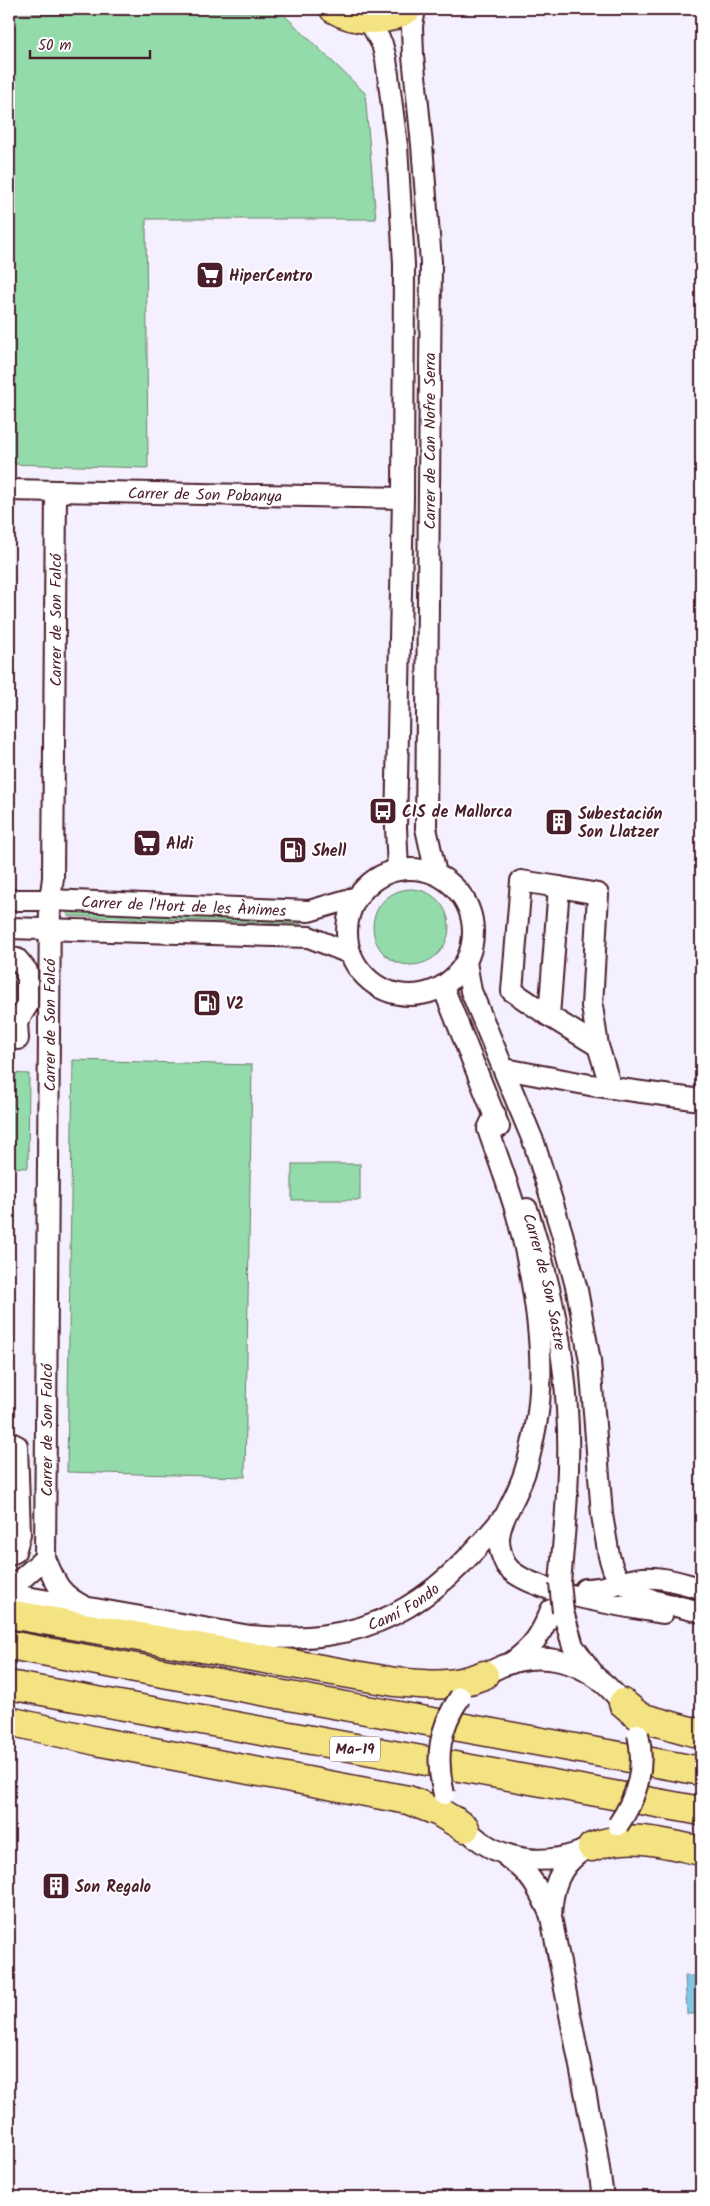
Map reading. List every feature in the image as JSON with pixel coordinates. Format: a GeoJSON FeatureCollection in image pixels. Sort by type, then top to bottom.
{"type":"FeatureCollection","features":[{"type":"Feature","properties":{"kind":"highway"},"geometry":{"type":"LineString","coordinates":[[334,9],[353,17],[368,19],[386,18],[407,9]]}},
{"type":"Feature","properties":{"kind":"highway"},"geometry":{"type":"LineString","coordinates":[[9,1614],[395,1682],[437,1686],[465,1682],[484,1675]]}},
{"type":"Feature","properties":{"kind":"highway","name":"Ma-19"},"geometry":{"type":"LineString","coordinates":[[9,1645],[701,1772]]}},
{"type":"Feature","properties":{"kind":"highway","name":"Ma-19"},"geometry":{"type":"LineString","coordinates":[[9,1685],[701,1812]]}},
{"type":"Feature","properties":{"kind":"highway"},"geometry":{"type":"LineString","coordinates":[[623,1702],[640,1717],[701,1734]]}},
{"type":"Feature","properties":{"kind":"highway"},"geometry":{"type":"LineString","coordinates":[[9,1721],[101,1742],[401,1799],[439,1812],[465,1828]]}},
{"type":"Feature","properties":{"kind":"highway"},"geometry":{"type":"LineString","coordinates":[[587,1849],[605,1841],[625,1838],[660,1842],[701,1851]]}},
{"type":"Feature","properties":{"kind":"street","name":"Carrer de Can Nofre Serra"},"geometry":{"type":"LineString","coordinates":[[415,9],[412,26],[412,56],[422,145],[431,262],[426,828],[436,874]]}},
{"type":"Feature","properties":{"kind":"street","name":"Carrer de Can Nofre Serra"},"geometry":{"type":"LineString","coordinates":[[368,19],[382,44],[386,59],[397,146],[404,264],[403,498],[396,817],[398,870]]}},
{"type":"Feature","properties":{"kind":"street","name":"Carrer de Son Pobanya"},"geometry":{"type":"LineString","coordinates":[[9,490],[403,498]]}},
{"type":"Feature","properties":{"kind":"street","name":"Carrer de Son Falcó"},"geometry":{"type":"LineString","coordinates":[[45,1558],[50,900],[53,878],[56,492]]}},
{"type":"Feature","properties":{"kind":"street"},"geometry":{"type":"LineString","coordinates":[[398,870],[423,870],[436,874],[453,886],[466,902],[472,922],[472,943],[466,962],[444,987],[415,995],[394,993],[375,985],[360,971],[350,953],[346,934],[348,914],[357,897],[368,884],[382,875],[398,870]]}},
{"type":"Feature","properties":{"kind":"street"},"geometry":{"type":"LineString","coordinates":[[598,1046],[512,991],[521,881],[598,894],[592,1006],[598,1046],[611,1088]]}},
{"type":"Feature","properties":{"kind":"street"},"geometry":{"type":"LineString","coordinates":[[549,1016],[559,887]]}},
{"type":"Feature","properties":{"kind":"street","name":"Carrer de l'Hort de les Ànimes"},"geometry":{"type":"LineString","coordinates":[[9,900],[50,900],[309,911],[357,897]]}},
{"type":"Feature","properties":{"kind":"street","name":"Carrer de l'Hort de les Ànimes"},"geometry":{"type":"LineString","coordinates":[[9,928],[309,937],[350,953]]}},
{"type":"Feature","properties":{"kind":"street"},"geometry":{"type":"LineString","coordinates":[[9,958],[17,959],[27,971],[27,1006],[17,1022],[13,1039],[49,1040]]}},
{"type":"Feature","properties":{"kind":"street"},"geometry":{"type":"LineString","coordinates":[[466,962],[471,991],[505,1069],[534,1143],[575,1282],[590,1361],[602,1515],[609,1556],[613,1569],[632,1580]]}},
{"type":"Feature","properties":{"kind":"street","name":"Carrer de Son Sastre"},"geometry":{"type":"LineString","coordinates":[[444,987],[495,1114],[538,1243],[548,1280],[560,1344],[568,1429],[562,1563],[550,1584],[557,1611],[544,1626],[529,1649],[510,1664]]}},
{"type":"Feature","properties":{"kind":"street"},"geometry":{"type":"LineString","coordinates":[[505,1069],[611,1088],[701,1100]]}},
{"type":"Feature","properties":{"kind":"street"},"geometry":{"type":"LineString","coordinates":[[495,1114],[488,1129],[518,1218],[532,1287],[538,1347],[539,1398],[536,1424],[525,1472],[499,1539],[503,1559],[515,1575],[526,1581],[585,1589],[601,1589],[632,1580],[652,1578],[701,1588]]}},
{"type":"Feature","properties":{"kind":"street"},"geometry":{"type":"LineString","coordinates":[[596,1439],[607,1479],[617,1556],[623,1569],[629,1574],[635,1592],[655,1601],[701,1612]]}},
{"type":"Feature","properties":{"kind":"street"},"geometry":{"type":"LineString","coordinates":[[9,1442],[17,1446],[20,1534],[15,1552],[9,1555]]}},
{"type":"Feature","properties":{"kind":"street","name":"Camí Fondo"},"geometry":{"type":"LineString","coordinates":[[9,1594],[250,1636],[288,1639],[340,1633],[381,1621],[426,1596],[463,1565],[508,1512]]}},
{"type":"Feature","properties":{"kind":"street"},"geometry":{"type":"LineString","coordinates":[[585,1589],[602,1582],[607,1576],[609,1556]]}},
{"type":"Feature","properties":{"kind":"street"},"geometry":{"type":"LineString","coordinates":[[9,1587],[17,1583],[45,1558],[60,1591],[72,1601],[87,1608]]}},
{"type":"Feature","properties":{"kind":"street"},"geometry":{"type":"LineString","coordinates":[[550,1584],[586,1599],[701,1619]]}},
{"type":"Feature","properties":{"kind":"street"},"geometry":{"type":"LineString","coordinates":[[557,1611],[573,1646],[593,1674]]}},
{"type":"Feature","properties":{"kind":"street"},"geometry":{"type":"LineString","coordinates":[[551,1917],[552,1896],[558,1876],[569,1861],[618,1825],[632,1802],[639,1781],[641,1764],[638,1734],[631,1714],[606,1683],[575,1665],[547,1659],[527,1660],[510,1664],[484,1675],[473,1683],[460,1697],[449,1716],[440,1742],[438,1762],[444,1794],[453,1812],[465,1828],[484,1844],[502,1854],[529,1874],[540,1891],[551,1917],[596,2148],[603,2197]]}},
{"type":"Feature","properties":{"kind":"street"},"geometry":{"type":"LineString","coordinates":[[502,1854],[541,1861],[555,1859],[587,1849]]}},
{"type":"Feature","properties":{"kind":"green space"},"geometry":{"type":"Polygon","coordinates":[[[281,12],[365,93],[376,219],[146,219],[148,468],[9,464],[9,14],[281,12]]]}},
{"type":"Feature","properties":{"kind":"green space"},"geometry":{"type":"Polygon","coordinates":[[[404,889],[418,889],[432,895],[443,906],[449,920],[446,942],[438,954],[418,965],[404,965],[390,959],[379,948],[373,934],[373,920],[379,906],[390,895],[404,889]]]}},
{"type":"Feature","properties":{"kind":"green space"},"geometry":{"type":"Polygon","coordinates":[[[67,909],[300,917],[301,924],[68,916],[67,909]]]}},
{"type":"Feature","properties":{"kind":"green space"},"geometry":{"type":"Polygon","coordinates":[[[73,1060],[252,1065],[245,1477],[67,1472],[73,1060]]]}},
{"type":"Feature","properties":{"kind":"green space"},"geometry":{"type":"Polygon","coordinates":[[[9,1073],[29,1074],[28,1168],[9,1167],[9,1073]]]}},
{"type":"Feature","properties":{"kind":"green space"},"geometry":{"type":"Polygon","coordinates":[[[292,1164],[360,1164],[360,1200],[292,1200],[292,1164]]]}},
{"type":"Feature","properties":{"kind":"water"},"geometry":{"type":"Polygon","coordinates":[[[685,1976],[701,1976],[701,2014],[687,2014],[685,1976]]]}},
{"type":"Feature","properties":{"kind":"place","name":"HiperCentro"},"geometry":{"type":"Point","coordinates":[210,275]}},
{"type":"Feature","properties":{"kind":"place","name":"CIS de Mallorca"},"geometry":{"type":"Point","coordinates":[383,811]}},
{"type":"Feature","properties":{"kind":"place","name":"Subestación Son Llatzer"},"geometry":{"type":"Point","coordinates":[559,822]}},
{"type":"Feature","properties":{"kind":"place","name":"Aldi"},"geometry":{"type":"Point","coordinates":[147,843]}},
{"type":"Feature","properties":{"kind":"place","name":"Shell"},"geometry":{"type":"Point","coordinates":[293,850]}},
{"type":"Feature","properties":{"kind":"place","name":"V2"},"geometry":{"type":"Point","coordinates":[207,1003]}},
{"type":"Feature","properties":{"kind":"place","name":"Son Regalo"},"geometry":{"type":"Point","coordinates":[56,1886]}}]}
